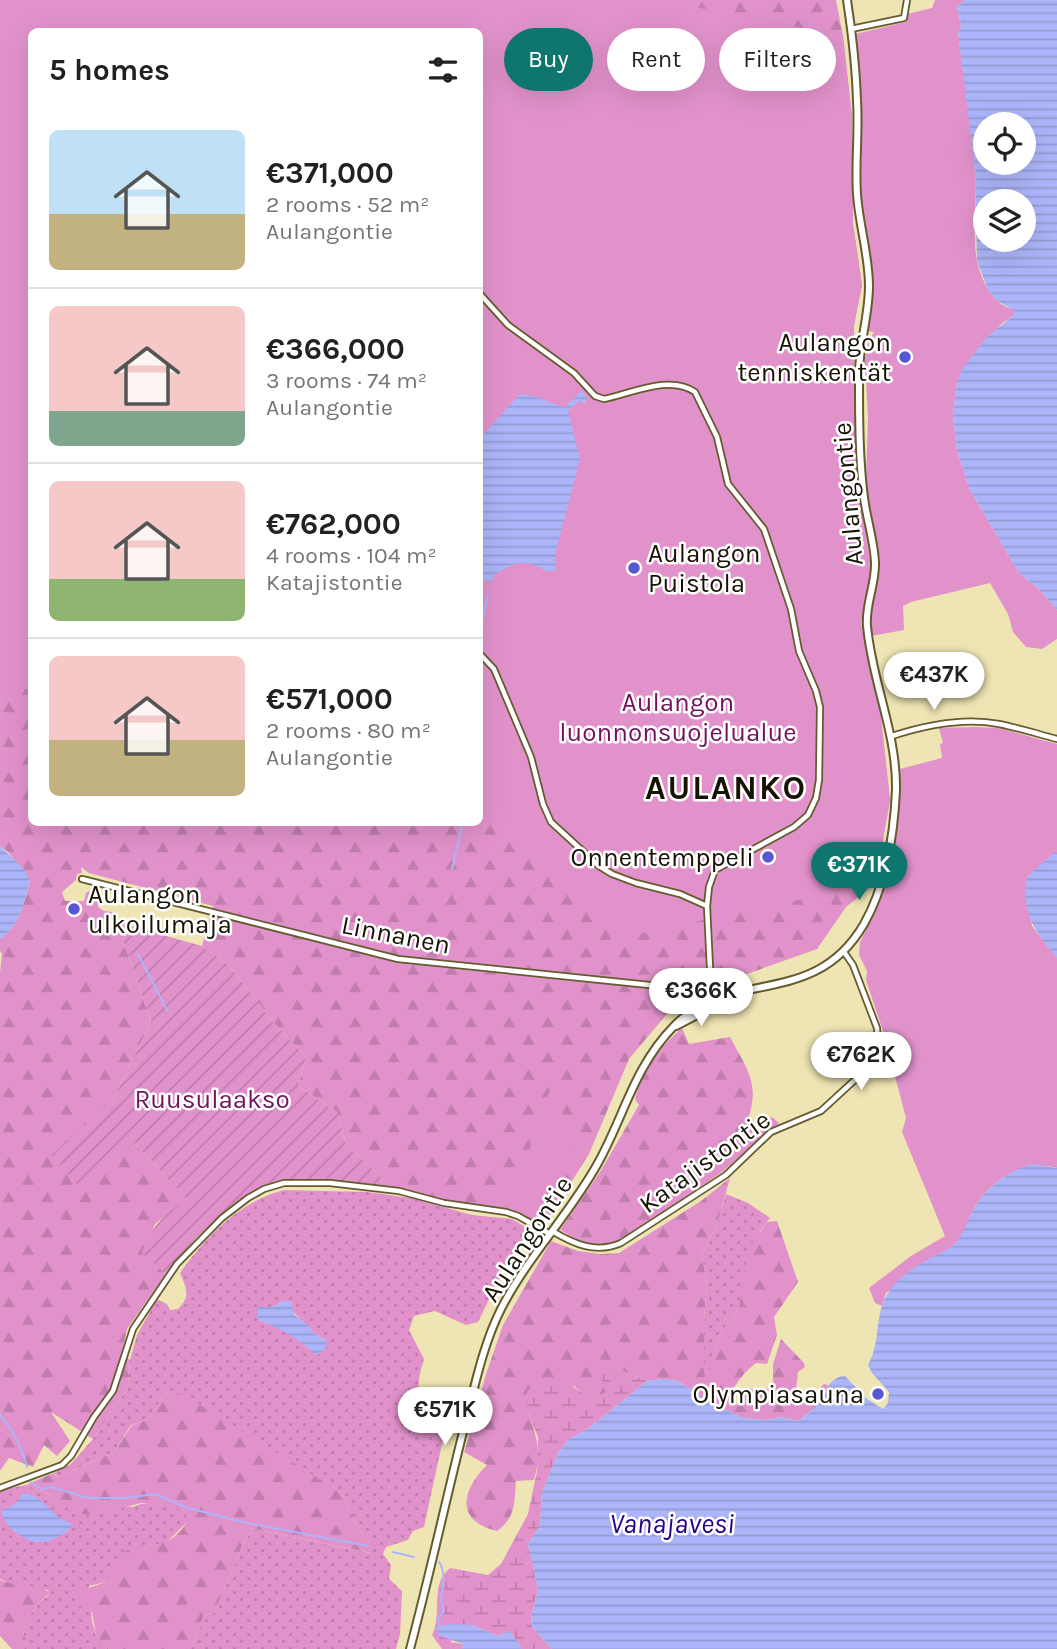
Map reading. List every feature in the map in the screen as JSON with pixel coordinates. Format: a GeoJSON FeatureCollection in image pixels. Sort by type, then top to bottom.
{"type":"FeatureCollection","features":[{"type":"Feature","properties":{"kind":"street","name":"Aulangontie"},"geometry":{"type":"LineString","coordinates":[[410,1649],[486,1347],[502,1308],[603,1155],[641,1069],[671,1028],[697,1015],[709,1002],[796,981],[816,972],[844,952],[865,921],[878,892],[886,864],[896,792],[892,736],[867,626],[875,559],[863,495],[859,354],[869,279],[857,195],[858,104],[847,0]]}},
{"type":"Feature","properties":{"kind":"street"},"geometry":{"type":"LineString","coordinates":[[851,29],[904,18],[906,0]]}},
{"type":"Feature","properties":{"kind":"street"},"geometry":{"type":"LineString","coordinates":[[483,298],[508,325],[569,369],[597,398],[604,399],[648,388],[669,386],[689,388],[695,392],[717,438],[728,484],[764,529],[792,609],[799,651],[818,699],[819,779],[816,799],[808,815],[794,827],[715,870],[706,906],[711,991],[719,998]]}},
{"type":"Feature","properties":{"kind":"street"},"geometry":{"type":"LineString","coordinates":[[483,657],[494,669],[531,757],[543,804],[551,822],[599,866],[612,874],[680,894],[706,906]]}},
{"type":"Feature","properties":{"kind":"street"},"geometry":{"type":"LineString","coordinates":[[892,736],[941,723],[975,722],[996,723],[1057,739]]}},
{"type":"Feature","properties":{"kind":"street","name":"Linnanen"},"geometry":{"type":"LineString","coordinates":[[82,879],[398,959],[659,986],[711,980]]}},
{"type":"Feature","properties":{"kind":"street","name":"Katajistontie"},"geometry":{"type":"LineString","coordinates":[[0,1488],[62,1465],[71,1456],[113,1391],[133,1329],[177,1264],[222,1218],[264,1189],[284,1183],[330,1183],[399,1191],[444,1203],[506,1213],[591,1248],[610,1248],[621,1243],[726,1175],[771,1132],[821,1111],[870,1066],[878,1049],[877,1028],[853,965],[844,952]]}},
{"type":"Feature","properties":{"kind":"green space","name":"Aulangon luonnonsuojelualue"},"geometry":{"type":"Polygon","coordinates":[[[0,0],[836,0],[852,117],[853,224],[862,285],[854,325],[855,462],[862,509],[851,562],[871,567],[861,624],[880,710],[890,800],[875,884],[846,907],[817,949],[702,990],[666,1015],[629,1059],[589,1154],[551,1214],[540,1223],[521,1216],[381,1186],[382,1178],[346,1145],[337,1112],[298,1086],[306,1057],[273,1022],[229,965],[202,946],[213,906],[89,873],[81,867],[82,873],[77,874],[76,880],[62,892],[65,901],[84,901],[86,893],[91,890],[98,891],[101,895],[98,907],[112,912],[127,925],[122,937],[151,1022],[113,1099],[52,1157],[134,1143],[170,1181],[182,1171],[187,1199],[155,1224],[143,1253],[166,1274],[127,1329],[122,1354],[130,1360],[128,1387],[93,1439],[51,1412],[70,1441],[57,1456],[44,1445],[33,1467],[9,1458],[0,1471],[0,939],[17,921],[30,881],[8,852],[0,846],[0,0]]]}},
{"type":"Feature","properties":{"kind":"green space","name":"Aulangon luonnonsuojelualue"},"geometry":{"type":"Polygon","coordinates":[[[0,0],[659,0],[802,28],[719,28],[719,91],[836,91],[836,35],[843,36],[852,117],[853,224],[862,285],[854,325],[855,462],[871,567],[861,624],[880,710],[890,800],[875,884],[627,936],[483,813],[483,28],[28,28],[28,690],[0,679],[0,0]]]}},
{"type":"Feature","properties":{"kind":"green space"},"geometry":{"type":"Polygon","coordinates":[[[935,0],[964,0],[957,7],[973,149],[973,252],[976,252],[985,284],[994,298],[1014,309],[1014,315],[1001,324],[957,383],[953,414],[957,451],[970,490],[1019,573],[1039,589],[1057,610],[1057,639],[1042,649],[1026,647],[1013,632],[1008,614],[990,583],[911,602],[903,606],[904,630],[871,636],[871,609],[880,559],[870,520],[866,477],[868,418],[865,361],[868,342],[874,332],[867,331],[873,278],[861,200],[862,105],[855,34],[906,22],[907,14],[932,8],[935,0]]]}},
{"type":"Feature","properties":{"kind":"green space"},"geometry":{"type":"Polygon","coordinates":[[[939,728],[999,728],[1057,744],[1057,853],[1027,877],[1032,926],[1057,958],[1057,1168],[1031,1166],[997,1182],[979,1201],[957,1242],[933,1262],[886,1293],[882,1306],[875,1303],[869,1288],[911,1256],[945,1236],[902,1132],[906,1118],[883,1031],[866,980],[867,971],[859,955],[860,942],[886,885],[899,801],[896,770],[942,758],[940,744],[943,743],[939,728]]]}},
{"type":"Feature","properties":{"kind":"green space","name":"Ruusulaakso"},"geometry":{"type":"Polygon","coordinates":[[[127,925],[202,946],[229,965],[273,1022],[306,1057],[298,1086],[337,1112],[346,1145],[382,1178],[381,1186],[283,1181],[246,1197],[220,1216],[197,1237],[166,1274],[142,1253],[159,1222],[187,1199],[134,1143],[82,1190],[51,1156],[113,1099],[151,1022],[122,937],[127,925]]]}},
{"type":"Feature","properties":{"kind":"green space"},"geometry":{"type":"Polygon","coordinates":[[[682,1028],[689,1044],[730,1037],[746,1066],[752,1084],[749,1116],[759,1128],[772,1117],[779,1123],[722,1172],[623,1240],[586,1245],[560,1230],[600,1172],[639,1105],[635,1099],[647,1069],[659,1051],[682,1028]]]}},
{"type":"Feature","properties":{"kind":"green space"},"geometry":{"type":"Polygon","coordinates":[[[554,1078],[560,1106],[574,1146],[548,1197],[557,1201],[550,1213],[540,1221],[495,1205],[504,1182],[517,1186],[554,1078]]]}},
{"type":"Feature","properties":{"kind":"green space"},"geometry":{"type":"Polygon","coordinates":[[[730,1178],[718,1221],[702,1256],[707,1284],[704,1389],[719,1335],[739,1308],[749,1248],[767,1222],[777,1221],[798,1282],[774,1317],[777,1335],[767,1364],[756,1363],[747,1371],[728,1401],[739,1405],[747,1388],[757,1393],[773,1387],[773,1364],[781,1339],[805,1367],[798,1372],[795,1400],[810,1398],[824,1384],[828,1385],[816,1407],[798,1421],[781,1417],[765,1420],[743,1418],[706,1400],[678,1381],[647,1381],[614,1368],[606,1393],[589,1399],[574,1386],[527,1410],[537,1445],[538,1462],[534,1480],[516,1481],[511,1515],[497,1531],[474,1520],[466,1504],[468,1495],[478,1475],[487,1465],[464,1452],[503,1325],[551,1241],[578,1251],[619,1253],[701,1201],[730,1178]]]}},
{"type":"Feature","properties":{"kind":"green space"},"geometry":{"type":"Polygon","coordinates":[[[284,1190],[367,1192],[411,1198],[472,1215],[512,1219],[527,1228],[526,1235],[504,1269],[478,1322],[466,1325],[435,1311],[414,1316],[409,1330],[424,1359],[419,1381],[420,1395],[447,1421],[424,1527],[413,1531],[408,1540],[386,1547],[383,1554],[391,1565],[389,1579],[402,1591],[400,1634],[396,1649],[191,1649],[204,1615],[214,1613],[244,1541],[254,1529],[370,1553],[371,1546],[356,1524],[342,1493],[166,1392],[149,1419],[131,1425],[114,1452],[58,1477],[54,1473],[71,1464],[93,1439],[128,1387],[130,1360],[137,1335],[157,1299],[167,1304],[170,1310],[178,1309],[187,1292],[180,1273],[190,1260],[225,1222],[268,1195],[284,1190]],[[285,1300],[272,1307],[258,1308],[258,1320],[327,1341],[309,1329],[285,1300]]]}},
{"type":"Feature","properties":{"kind":"green space"},"geometry":{"type":"Polygon","coordinates":[[[726,1194],[748,1203],[770,1218],[760,1231],[739,1308],[719,1335],[704,1393],[707,1284],[702,1256],[718,1221],[726,1194]]]}},
{"type":"Feature","properties":{"kind":"green space"},"geometry":{"type":"Polygon","coordinates":[[[614,1368],[647,1381],[589,1428],[569,1439],[558,1453],[542,1493],[540,1526],[528,1544],[538,1590],[531,1617],[532,1627],[552,1649],[522,1649],[510,1631],[498,1636],[472,1625],[450,1642],[463,1644],[462,1649],[442,1649],[432,1635],[438,1591],[444,1575],[450,1568],[488,1575],[501,1564],[528,1514],[537,1471],[538,1437],[527,1410],[525,1396],[530,1388],[555,1383],[567,1384],[589,1398],[606,1393],[598,1370],[614,1368]]]}},
{"type":"Feature","properties":{"kind":"green space"},"geometry":{"type":"Polygon","coordinates":[[[166,1392],[184,1395],[342,1493],[356,1524],[371,1546],[371,1553],[254,1529],[244,1541],[214,1613],[204,1615],[191,1649],[109,1649],[96,1636],[92,1612],[82,1608],[76,1600],[77,1592],[106,1582],[119,1556],[127,1551],[169,1540],[187,1522],[185,1510],[141,1503],[101,1514],[80,1514],[61,1505],[52,1495],[26,1485],[53,1473],[58,1477],[114,1452],[132,1425],[149,1419],[166,1392]]]}},
{"type":"Feature","properties":{"kind":"green space"},"geometry":{"type":"Polygon","coordinates":[[[26,1485],[52,1495],[61,1505],[133,1507],[152,1503],[185,1510],[187,1522],[166,1543],[131,1549],[106,1582],[89,1586],[96,1636],[109,1649],[24,1649],[27,1641],[22,1625],[49,1595],[48,1590],[10,1584],[0,1579],[0,1490],[26,1485]]]}},
{"type":"Feature","properties":{"kind":"green space"},"geometry":{"type":"Polygon","coordinates":[[[0,1580],[39,1587],[50,1593],[22,1625],[27,1641],[24,1649],[12,1649],[0,1636],[0,1580]]]}},
{"type":"Feature","properties":{"kind":"water"},"geometry":{"type":"Polygon","coordinates":[[[964,0],[1057,0],[1057,610],[1039,589],[1019,573],[970,490],[957,451],[953,414],[957,383],[962,369],[988,336],[1014,315],[1014,310],[997,301],[988,290],[977,261],[977,252],[1036,252],[1036,189],[975,189],[975,175],[1036,175],[1036,112],[973,112],[973,156],[958,32],[961,25],[957,7],[964,0]]]}},
{"type":"Feature","properties":{"kind":"water"},"geometry":{"type":"Polygon","coordinates":[[[580,392],[587,397],[585,405],[580,400],[568,411],[580,459],[556,551],[555,570],[548,572],[520,563],[494,575],[492,582],[483,580],[483,435],[520,394],[537,397],[564,408],[580,392]]]}},
{"type":"Feature","properties":{"kind":"water"},"geometry":{"type":"Polygon","coordinates":[[[0,846],[25,870],[30,881],[17,921],[0,939],[0,846]]]}},
{"type":"Feature","properties":{"kind":"water"},"geometry":{"type":"Polygon","coordinates":[[[1055,852],[1057,958],[1036,930],[1026,901],[1027,877],[1055,852]]]}},
{"type":"Feature","properties":{"kind":"water","name":"Vanajavesi"},"geometry":{"type":"Polygon","coordinates":[[[1033,1164],[1057,1168],[1057,1649],[552,1649],[532,1627],[531,1617],[538,1590],[528,1544],[540,1526],[542,1493],[558,1453],[569,1439],[589,1428],[647,1381],[663,1379],[678,1381],[706,1400],[743,1418],[765,1420],[781,1417],[798,1421],[815,1407],[831,1382],[845,1376],[867,1399],[883,1409],[888,1403],[889,1392],[868,1365],[884,1300],[908,1272],[953,1246],[977,1203],[990,1188],[1014,1171],[1033,1164]]]}},
{"type":"Feature","properties":{"kind":"water"},"geometry":{"type":"Polygon","coordinates":[[[285,1300],[292,1302],[293,1312],[297,1317],[316,1335],[327,1341],[326,1348],[318,1355],[288,1334],[258,1320],[258,1307],[272,1307],[285,1300]]]}},
{"type":"Feature","properties":{"kind":"water"},"geometry":{"type":"Polygon","coordinates":[[[23,1493],[38,1499],[73,1525],[53,1540],[38,1542],[20,1536],[5,1521],[2,1510],[15,1504],[23,1493]]]}},
{"type":"Feature","properties":{"kind":"water"},"geometry":{"type":"Polygon","coordinates":[[[448,1624],[472,1625],[498,1636],[510,1631],[522,1649],[462,1649],[463,1644],[438,1635],[436,1627],[448,1624]]]}},
{"type":"Feature","properties":{"kind":"waterway"},"geometry":{"type":"LineString","coordinates":[[483,618],[488,595]]}},
{"type":"Feature","properties":{"kind":"waterway"},"geometry":{"type":"LineString","coordinates":[[452,869],[462,826]]}},
{"type":"Feature","properties":{"kind":"waterway"},"geometry":{"type":"LineString","coordinates":[[138,954],[167,1010]]}},
{"type":"Feature","properties":{"kind":"waterway"},"geometry":{"type":"LineString","coordinates":[[0,1415],[16,1440],[27,1467]]}},
{"type":"Feature","properties":{"kind":"waterway"},"geometry":{"type":"LineString","coordinates":[[30,1482],[42,1489],[51,1487],[88,1498],[124,1498],[155,1494],[188,1508],[242,1522],[368,1546]]}},
{"type":"Feature","properties":{"kind":"waterway"},"geometry":{"type":"LineString","coordinates":[[393,1552],[414,1557]]}},
{"type":"Feature","properties":{"kind":"waterway"},"geometry":{"type":"LineString","coordinates":[[439,1562],[443,1574],[441,1600],[444,1611],[438,1618],[439,1626]]}},
{"type":"Feature","properties":{"kind":"place","name":"Aulangon tenniskentät"},"geometry":{"type":"Point","coordinates":[905,357]}},
{"type":"Feature","properties":{"kind":"place","name":"Aulangon Puistola"},"geometry":{"type":"Point","coordinates":[634,568]}},
{"type":"Feature","properties":{"kind":"place","name":"Onnentemppeli"},"geometry":{"type":"Point","coordinates":[768,857]}},
{"type":"Feature","properties":{"kind":"place","name":"Aulangon ulkoilumaja"},"geometry":{"type":"Point","coordinates":[74,909]}},
{"type":"Feature","properties":{"kind":"place","name":"Olympiasauna"},"geometry":{"type":"Point","coordinates":[878,1394]}},
{"type":"Feature","properties":{"kind":"district","name":"AULANKO"},"geometry":{"type":"Point","coordinates":[726,788]}}]}
